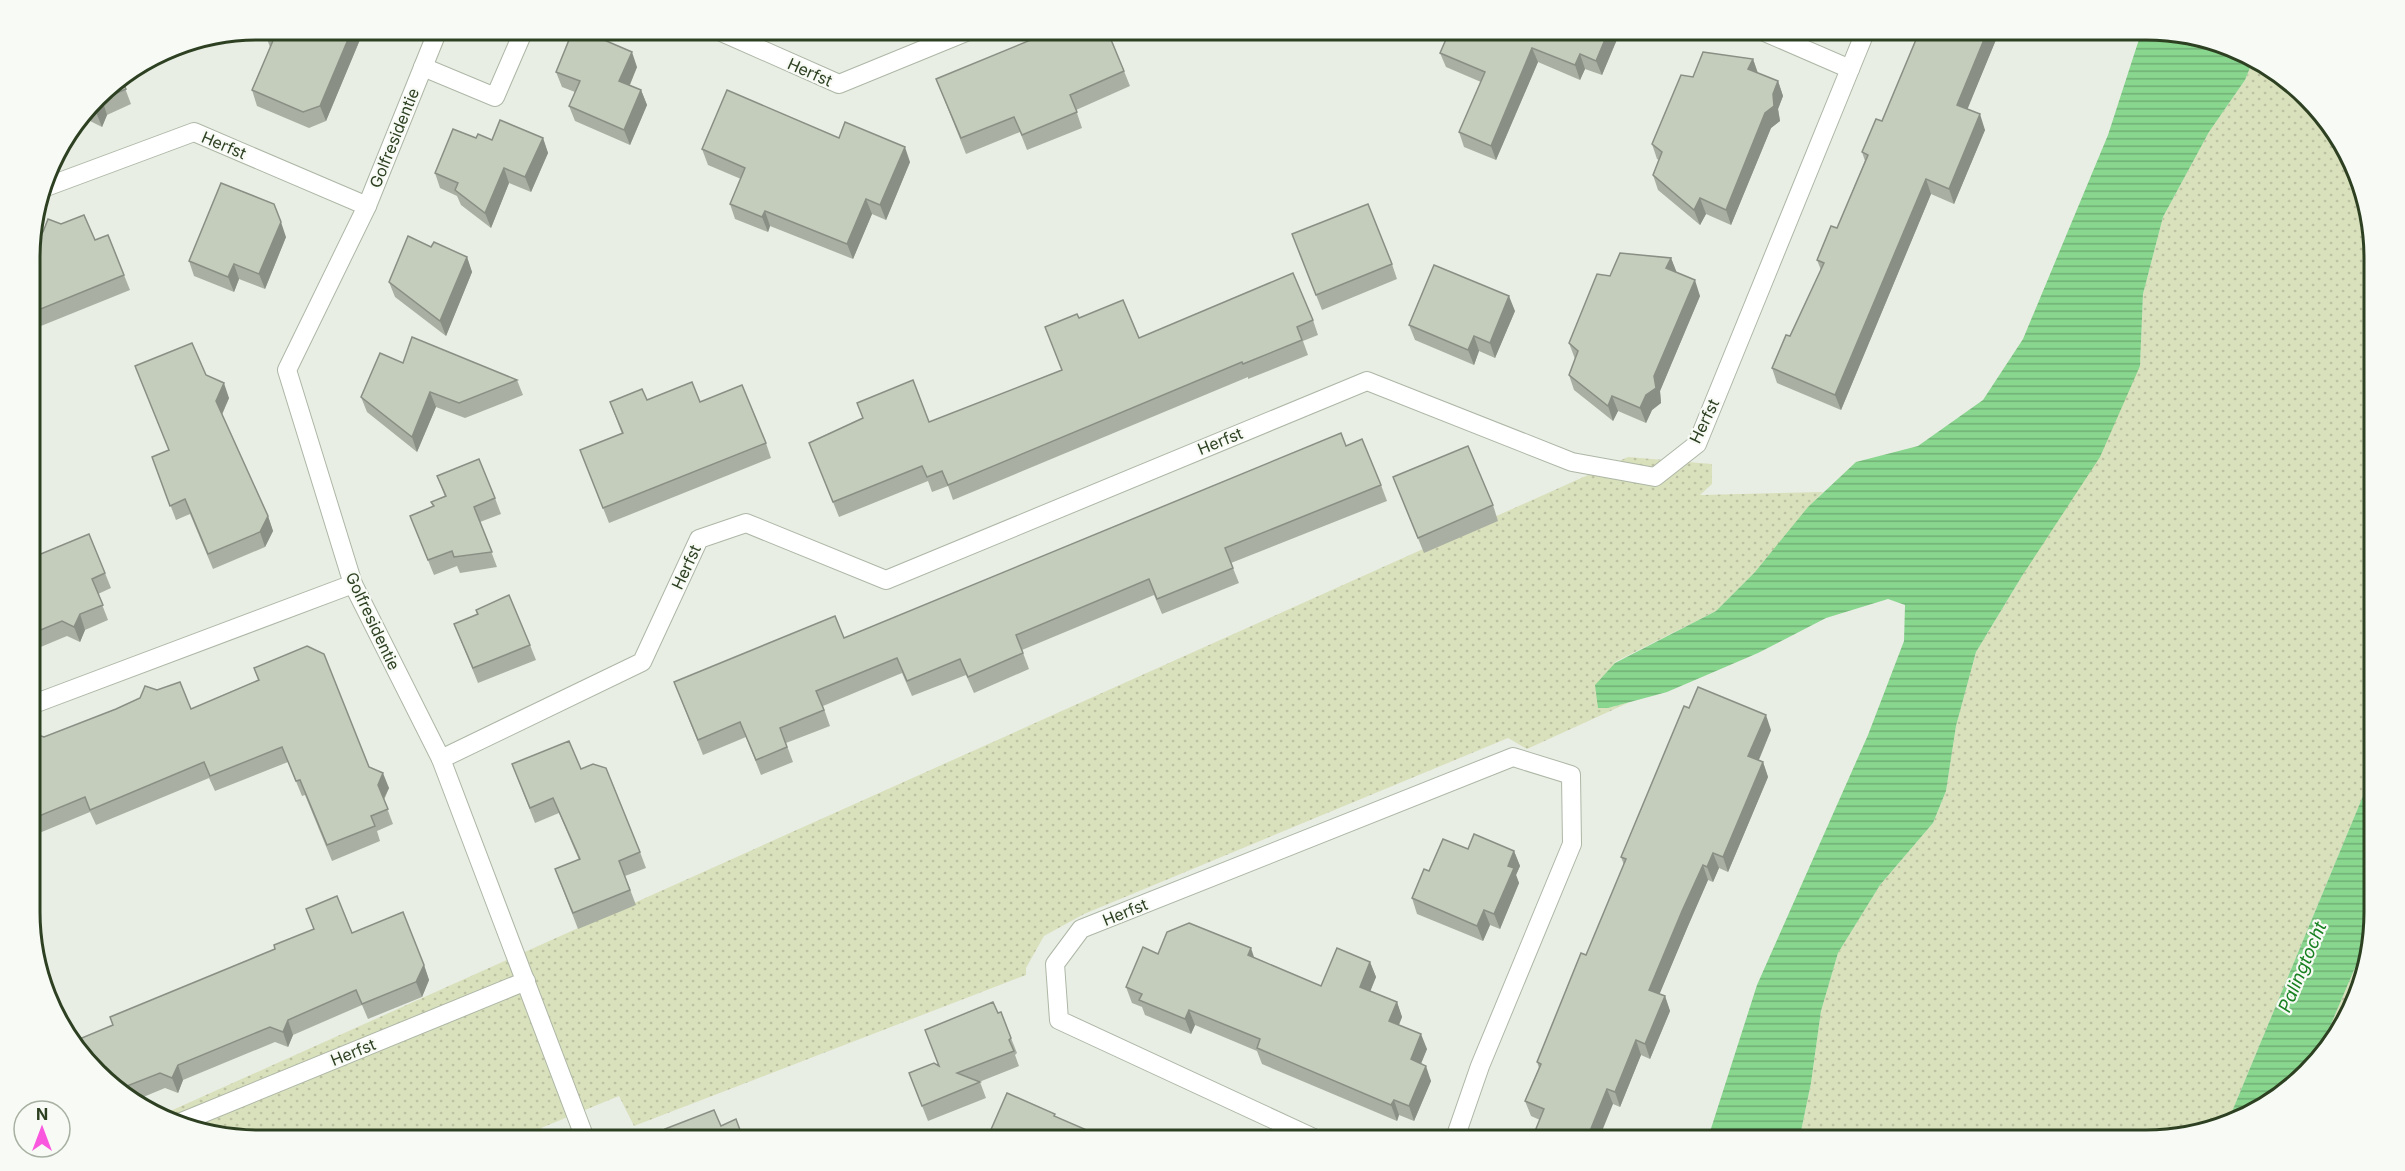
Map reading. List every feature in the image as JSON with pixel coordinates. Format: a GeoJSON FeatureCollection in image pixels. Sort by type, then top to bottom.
{"type":"FeatureCollection","features":[{"type":"Feature","properties":{"kind":"street","name":"Golfresidentie"},"geometry":{"type":"LineString","coordinates":[[434,40],[367,206],[287,370],[353,584],[441,759],[582,1130]]}},
{"type":"Feature","properties":{"kind":"street","name":"Golfresidentie"},"geometry":{"type":"LineString","coordinates":[[423,67],[495,97],[520,40]]}},
{"type":"Feature","properties":{"kind":"street","name":"Herfst"},"geometry":{"type":"LineString","coordinates":[[740,40],[839,84],[947,40]]}},
{"type":"Feature","properties":{"kind":"street"},"geometry":{"type":"LineString","coordinates":[[1783,40],[1850,69]]}},
{"type":"Feature","properties":{"kind":"street","name":"Herfst"},"geometry":{"type":"LineString","coordinates":[[441,759],[642,662],[699,539],[746,523],[886,580],[1367,381],[1572,462],[1655,477],[1697,444],[1862,40]]}},
{"type":"Feature","properties":{"kind":"street","name":"Herfst"},"geometry":{"type":"LineString","coordinates":[[53,184],[194,132],[367,206]]}},
{"type":"Feature","properties":{"kind":"street"},"geometry":{"type":"LineString","coordinates":[[40,702],[353,584]]}},
{"type":"Feature","properties":{"kind":"street","name":"Herfst"},"geometry":{"type":"LineString","coordinates":[[1296,1130],[1059,1020],[1055,964],[1081,929],[1513,757],[1571,775],[1572,844],[1480,1066],[1459,1130]]}},
{"type":"Feature","properties":{"kind":"street","name":"Herfst"},"geometry":{"type":"LineString","coordinates":[[188,1119],[526,981]]}},
{"type":"Feature","properties":{"kind":"shaded area"},"geometry":{"type":"Polygon","coordinates":[[[2250,67],[2268,77],[2301,104],[2328,137],[2353,188],[2363,230],[2364,794],[2231,1113],[2203,1123],[2161,1130],[1801,1130],[1811,1083],[1821,1011],[1838,953],[1880,885],[1933,823],[1946,791],[1956,726],[1976,652],[2022,576],[2140,366],[2143,294],[2163,217],[2209,132],[2245,80],[2250,67]]]}},
{"type":"Feature","properties":{"kind":"shaded area"},"geometry":{"type":"Polygon","coordinates":[[[1628,457],[1712,464],[1712,484],[1700,495],[1823,492],[1755,572],[1716,611],[1615,662],[1608,708],[1630,702],[1527,749],[1508,738],[1084,914],[1044,936],[1026,968],[1026,975],[634,1126],[619,1096],[541,1128],[543,1130],[244,1130],[202,1123],[169,1111],[1628,457]]]}},
{"type":"Feature","properties":{"kind":"shaded area"},"geometry":{"type":"Polygon","coordinates":[[[2360,957],[2348,996],[2326,1037],[2360,957]]]}},
{"type":"Feature","properties":{"kind":"water"},"geometry":{"type":"Polygon","coordinates":[[[2139,40],[2175,42],[2203,48],[2250,67],[2245,80],[2209,132],[2163,217],[2143,294],[2140,366],[2100,457],[2022,576],[1976,652],[1956,726],[1946,791],[1933,823],[1880,885],[1838,953],[1821,1011],[1811,1083],[1801,1130],[1711,1130],[1757,985],[1868,735],[1904,641],[1905,605],[1888,599],[1826,618],[1758,653],[1667,692],[1608,708],[1598,708],[1595,685],[1615,663],[1716,611],[1755,572],[1808,507],[1856,462],[1918,446],[1983,400],[2023,339],[2108,135],[2139,40]]]}},
{"type":"Feature","properties":{"kind":"water","name":"Palingtocht"},"geometry":{"type":"Polygon","coordinates":[[[2364,794],[2364,927],[2360,957],[2326,1037],[2301,1067],[2268,1094],[2231,1113],[2364,794]]]}},
{"type":"Feature","properties":{"kind":"building"},"geometry":{"type":"Polygon","coordinates":[[[273,40],[348,40],[320,106],[303,112],[252,90],[273,40]]]}},
{"type":"Feature","properties":{"kind":"building"},"geometry":{"type":"Polygon","coordinates":[[[569,40],[604,40],[632,52],[619,81],[641,90],[624,130],[569,106],[580,81],[556,72],[569,40]]]}},
{"type":"Feature","properties":{"kind":"building"},"geometry":{"type":"Polygon","coordinates":[[[1031,40],[1111,40],[1124,71],[1070,95],[1077,112],[1022,135],[1014,117],[961,138],[936,79],[1031,40]]]}},
{"type":"Feature","properties":{"kind":"building"},"geometry":{"type":"Polygon","coordinates":[[[1446,40],[1605,40],[1596,61],[1580,54],[1575,65],[1532,48],[1491,146],[1459,132],[1485,72],[1440,53],[1446,40]]]}},
{"type":"Feature","properties":{"kind":"building"},"geometry":{"type":"Polygon","coordinates":[[[1916,40],[1984,40],[1957,105],[1980,114],[1949,189],[1926,179],[1835,395],[1772,368],[1786,335],[1790,336],[1824,263],[1817,260],[1831,226],[1837,228],[1868,155],[1862,152],[1876,119],[1882,121],[1916,40]]]}},
{"type":"Feature","properties":{"kind":"building"},"geometry":{"type":"Polygon","coordinates":[[[1703,52],[1753,59],[1748,69],[1778,81],[1773,94],[1774,106],[1765,113],[1726,210],[1700,198],[1694,210],[1653,175],[1662,152],[1652,144],[1681,75],[1693,77],[1703,52]]]}},
{"type":"Feature","properties":{"kind":"building"},"geometry":{"type":"Polygon","coordinates":[[[727,90],[839,138],[845,122],[905,147],[880,205],[866,199],[847,244],[765,211],[762,217],[730,204],[745,168],[702,149],[727,90]]]}},
{"type":"Feature","properties":{"kind":"building"},"geometry":{"type":"Polygon","coordinates":[[[500,120],[543,138],[525,177],[504,168],[485,213],[455,190],[458,183],[435,173],[453,129],[476,138],[478,134],[492,140],[500,120]]]}},
{"type":"Feature","properties":{"kind":"building"},"geometry":{"type":"Polygon","coordinates":[[[221,183],[274,204],[281,222],[259,274],[234,264],[228,277],[189,261],[221,183]]]}},
{"type":"Feature","properties":{"kind":"building"},"geometry":{"type":"Polygon","coordinates":[[[1368,204],[1392,264],[1316,295],[1292,234],[1368,204]]]}},
{"type":"Feature","properties":{"kind":"building"},"geometry":{"type":"Polygon","coordinates":[[[84,215],[95,240],[108,235],[124,275],[40,309],[42,232],[48,219],[61,224],[84,215]]]}},
{"type":"Feature","properties":{"kind":"building"},"geometry":{"type":"Polygon","coordinates":[[[408,236],[431,247],[434,242],[467,257],[440,321],[389,282],[408,236]]]}},
{"type":"Feature","properties":{"kind":"building"},"geometry":{"type":"Polygon","coordinates":[[[1620,253],[1671,258],[1666,268],[1695,280],[1654,376],[1656,388],[1646,395],[1640,408],[1612,396],[1608,406],[1569,375],[1578,351],[1569,343],[1597,274],[1610,276],[1620,253]]]}},
{"type":"Feature","properties":{"kind":"building"},"geometry":{"type":"Polygon","coordinates":[[[1434,265],[1509,296],[1490,343],[1474,336],[1468,350],[1409,325],[1434,265]]]}},
{"type":"Feature","properties":{"kind":"building"},"geometry":{"type":"Polygon","coordinates":[[[1293,273],[1313,320],[1297,327],[1302,340],[1243,364],[1242,362],[948,485],[942,471],[927,477],[922,466],[833,502],[809,443],[863,418],[857,403],[913,380],[929,422],[1062,370],[1045,327],[1077,314],[1079,318],[1123,300],[1139,338],[1293,273]]]}},
{"type":"Feature","properties":{"kind":"building"},"geometry":{"type":"Polygon","coordinates":[[[412,337],[517,380],[459,403],[430,392],[412,437],[361,397],[380,353],[403,363],[412,337]]]}},
{"type":"Feature","properties":{"kind":"building"},"geometry":{"type":"Polygon","coordinates":[[[192,343],[206,375],[224,383],[216,401],[268,516],[260,532],[208,554],[185,499],[170,506],[152,457],[169,450],[135,366],[192,343]]]}},
{"type":"Feature","properties":{"kind":"building"},"geometry":{"type":"Polygon","coordinates":[[[692,382],[700,402],[742,385],[766,443],[603,508],[580,450],[623,433],[610,402],[642,389],[647,400],[692,382]]]}},
{"type":"Feature","properties":{"kind":"building"},"geometry":{"type":"Polygon","coordinates":[[[1341,433],[1346,446],[1362,439],[1381,485],[1225,548],[1233,568],[1157,599],[1149,579],[1016,635],[1023,653],[968,677],[960,659],[907,681],[897,658],[816,691],[824,710],[780,728],[787,747],[756,760],[740,722],[698,740],[674,682],[835,616],[844,638],[1341,433]]]}},
{"type":"Feature","properties":{"kind":"building"},"geometry":{"type":"Polygon","coordinates":[[[1468,446],[1493,505],[1418,538],[1393,477],[1468,446]]]}},
{"type":"Feature","properties":{"kind":"building"},"geometry":{"type":"Polygon","coordinates":[[[479,459],[495,498],[474,507],[492,552],[454,557],[452,551],[428,560],[410,516],[434,506],[431,502],[446,496],[437,476],[479,459]]]}},
{"type":"Feature","properties":{"kind":"building"},"geometry":{"type":"Polygon","coordinates":[[[89,534],[105,573],[92,579],[103,605],[80,614],[74,627],[62,621],[40,630],[40,554],[89,534]]]}},
{"type":"Feature","properties":{"kind":"building"},"geometry":{"type":"Polygon","coordinates":[[[509,595],[530,645],[473,668],[454,624],[478,614],[476,610],[509,595]]]}},
{"type":"Feature","properties":{"kind":"building"},"geometry":{"type":"Polygon","coordinates":[[[307,646],[324,654],[369,767],[383,773],[378,785],[388,809],[371,816],[375,826],[327,845],[300,780],[296,781],[282,747],[210,776],[204,762],[90,810],[85,797],[40,816],[40,736],[44,737],[140,698],[145,686],[157,690],[180,682],[191,709],[259,680],[254,668],[307,646]]]}},
{"type":"Feature","properties":{"kind":"building"},"geometry":{"type":"Polygon","coordinates":[[[1698,687],[1766,715],[1748,756],[1763,762],[1723,857],[1713,853],[1707,867],[1703,865],[1682,911],[1649,990],[1665,996],[1645,1044],[1636,1040],[1615,1092],[1607,1089],[1590,1130],[1535,1130],[1544,1109],[1525,1101],[1541,1064],[1537,1062],[1581,953],[1586,955],[1626,859],[1621,857],[1684,706],[1689,708],[1698,687]]]}},
{"type":"Feature","properties":{"kind":"building"},"geometry":{"type":"Polygon","coordinates":[[[569,741],[581,769],[593,764],[606,768],[640,852],[619,861],[630,890],[573,913],[555,869],[580,859],[553,798],[530,808],[512,764],[569,741]]]}},
{"type":"Feature","properties":{"kind":"building"},"geometry":{"type":"Polygon","coordinates":[[[1474,834],[1514,851],[1508,866],[1514,868],[1494,914],[1484,910],[1477,926],[1412,898],[1424,869],[1429,871],[1443,839],[1468,849],[1474,834]]]}},
{"type":"Feature","properties":{"kind":"building"},"geometry":{"type":"Polygon","coordinates":[[[337,896],[352,933],[403,912],[424,965],[416,982],[362,1004],[356,990],[288,1020],[283,1032],[270,1027],[178,1065],[172,1078],[160,1073],[127,1086],[104,1067],[81,1038],[113,1025],[110,1017],[275,949],[274,945],[314,929],[306,909],[337,896]]]}},
{"type":"Feature","properties":{"kind":"building"},"geometry":{"type":"Polygon","coordinates":[[[1189,923],[1251,948],[1248,955],[1321,986],[1337,948],[1370,962],[1360,987],[1397,1002],[1389,1021],[1421,1034],[1411,1059],[1426,1066],[1409,1106],[1394,1100],[1391,1105],[1257,1048],[1260,1039],[1189,1010],[1185,1019],[1139,1000],[1142,994],[1126,987],[1143,947],[1158,954],[1167,932],[1189,923]]]}},
{"type":"Feature","properties":{"kind":"building"},"geometry":{"type":"Polygon","coordinates":[[[993,1002],[998,1013],[1001,1012],[1014,1051],[957,1073],[980,1082],[922,1106],[909,1073],[934,1063],[939,1066],[925,1030],[993,1002]]]}},
{"type":"Feature","properties":{"kind":"building"},"geometry":{"type":"Polygon","coordinates":[[[1007,1093],[1086,1130],[991,1130],[1007,1093]]]}},
{"type":"Feature","properties":{"kind":"building"},"geometry":{"type":"Polygon","coordinates":[[[714,1110],[721,1126],[736,1119],[740,1130],[665,1130],[714,1110]]]}}]}
